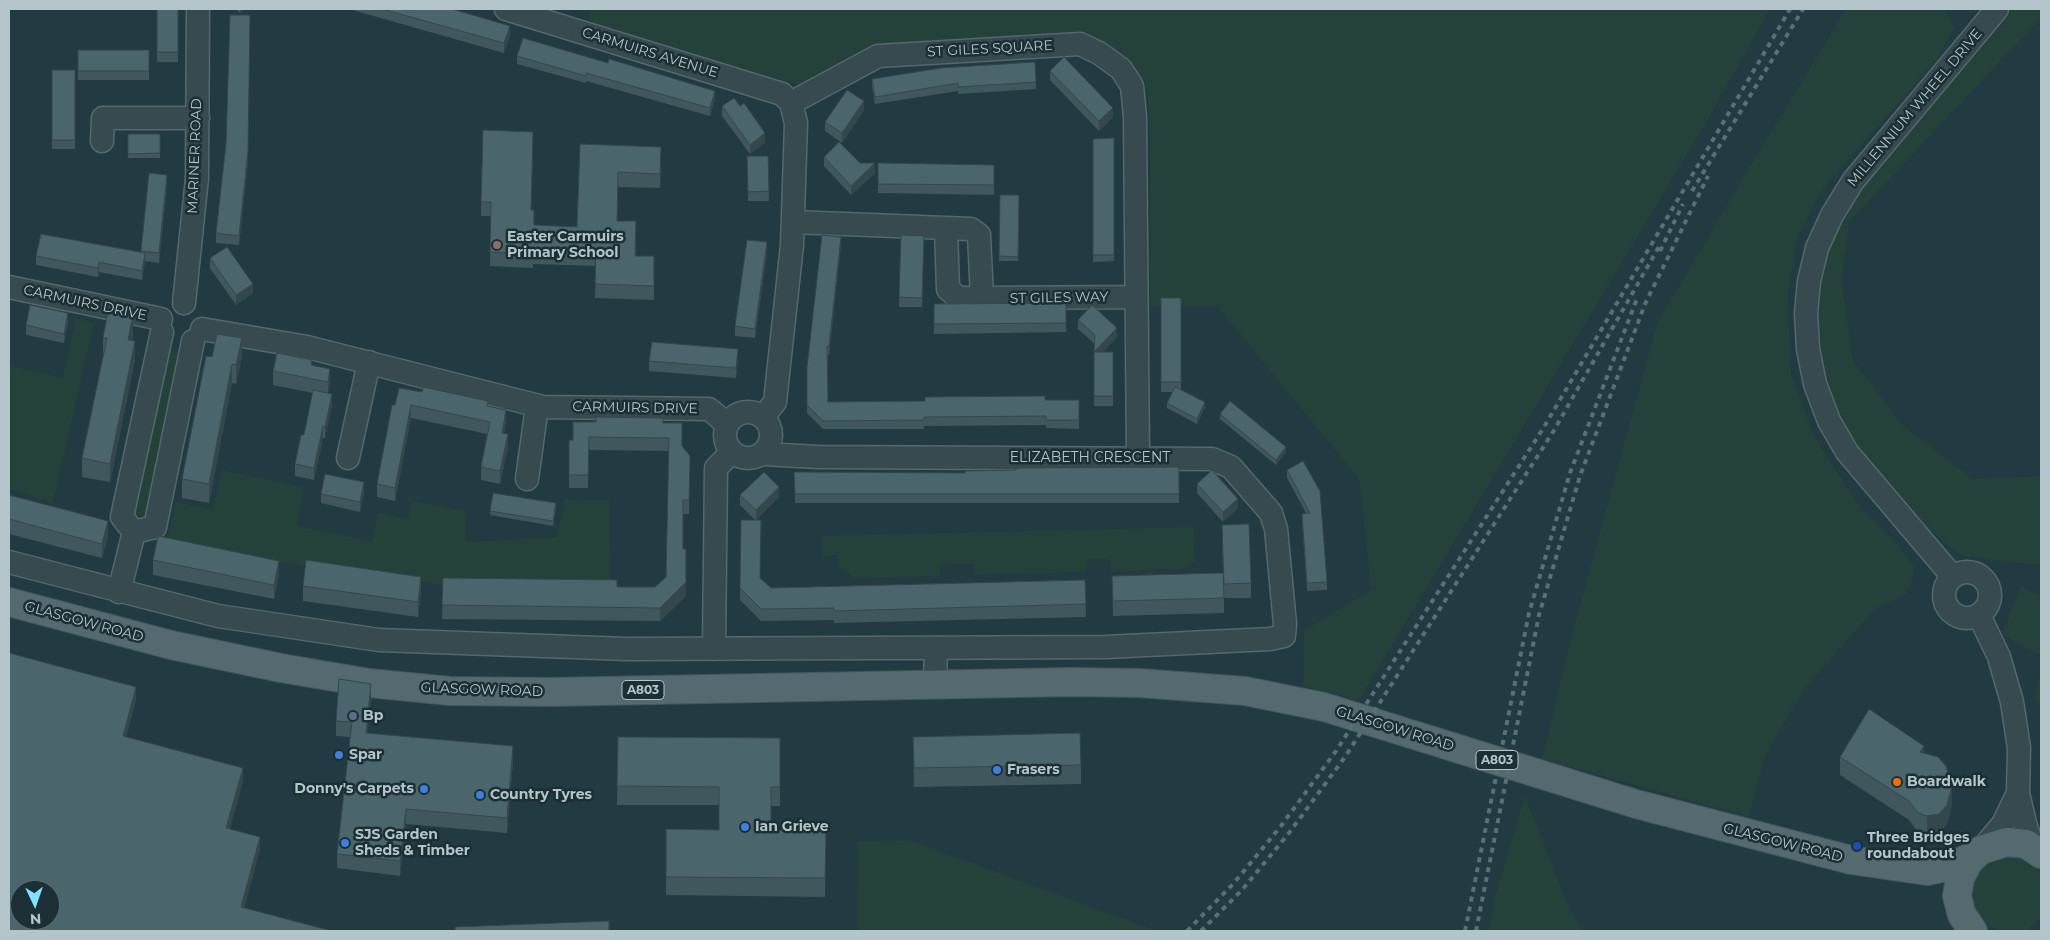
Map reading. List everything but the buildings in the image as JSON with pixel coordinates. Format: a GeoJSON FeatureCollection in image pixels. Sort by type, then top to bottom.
{"type":"FeatureCollection","features":[{"type":"Feature","properties":{"kind":"main road","name":"GLASGOW ROAD"},"geometry":{"type":"LineString","coordinates":[[9,602],[171,645],[282,668],[369,682],[450,691],[550,692],[935,684],[1140,683],[1244,690],[1286,698],[1402,730],[1636,804],[1781,844],[1901,869]]}},
{"type":"Feature","properties":{"kind":"main road"},"geometry":{"type":"LineString","coordinates":[[1973,931],[1967,924],[1959,906],[1958,887],[1960,878],[1978,852],[2007,842],[2038,851]]}},
{"type":"Feature","properties":{"kind":"main road","name":"A803"},"geometry":{"type":"LineString","coordinates":[[1901,869],[1914,871],[1940,870],[1978,852]]}},
{"type":"Feature","properties":{"kind":"main road","name":"A803"},"geometry":{"type":"LineString","coordinates":[[1901,869],[1933,882],[1959,906]]}},
{"type":"Feature","properties":{"kind":"street","name":"MARINER ROAD"},"geometry":{"type":"LineString","coordinates":[[184,302],[197,178],[198,9]]}},
{"type":"Feature","properties":{"kind":"street","name":"CARMUIRS AVENUE"},"geometry":{"type":"LineString","coordinates":[[506,9],[570,18],[782,94],[791,103]]}},
{"type":"Feature","properties":{"kind":"street","name":"MILLENNIUM WHEEL DRIVE"},"geometry":{"type":"LineString","coordinates":[[1953,577],[1847,452],[1829,422],[1816,384],[1808,349],[1806,313],[1817,248],[1832,215],[1852,181],[1998,9]]}},
{"type":"Feature","properties":{"kind":"street","name":"ST GILES SQUARE"},"geometry":{"type":"LineString","coordinates":[[791,103],[878,56],[1080,44],[1099,53],[1121,69],[1132,86],[1135,117],[1138,458]]}},
{"type":"Feature","properties":{"kind":"street"},"geometry":{"type":"LineString","coordinates":[[763,417],[775,402],[793,222],[796,123],[791,103]]}},
{"type":"Feature","properties":{"kind":"street"},"geometry":{"type":"LineString","coordinates":[[102,142],[103,118],[198,118]]}},
{"type":"Feature","properties":{"kind":"street"},"geometry":{"type":"LineString","coordinates":[[793,222],[970,229],[979,235],[982,298]]}},
{"type":"Feature","properties":{"kind":"street","name":"ST GILES WAY"},"geometry":{"type":"LineString","coordinates":[[946,228],[948,288],[958,298],[1136,297]]}},
{"type":"Feature","properties":{"kind":"street","name":"CARMUIRS DRIVE"},"geometry":{"type":"LineString","coordinates":[[9,288],[162,325],[173,342],[181,344],[198,335],[307,347],[537,406],[709,409],[727,424]]}},
{"type":"Feature","properties":{"kind":"street"},"geometry":{"type":"LineString","coordinates":[[134,532],[155,527],[198,335],[203,322],[194,306],[184,302]]}},
{"type":"Feature","properties":{"kind":"street","name":"CARMUIRS DRIVE"},"geometry":{"type":"LineString","coordinates":[[162,325],[169,306],[184,302]]}},
{"type":"Feature","properties":{"kind":"street"},"geometry":{"type":"LineString","coordinates":[[134,532],[122,517],[162,325]]}},
{"type":"Feature","properties":{"kind":"street"},"geometry":{"type":"LineString","coordinates":[[349,459],[369,362]]}},
{"type":"Feature","properties":{"kind":"street"},"geometry":{"type":"LineString","coordinates":[[527,479],[537,406]]}},
{"type":"Feature","properties":{"kind":"street"},"geometry":{"type":"LineString","coordinates":[[740,413],[755,413],[763,417],[768,423],[771,439],[763,454],[756,458],[744,458],[732,452],[725,438],[727,424],[740,413]]}},
{"type":"Feature","properties":{"kind":"street"},"geometry":{"type":"LineString","coordinates":[[714,649],[716,468],[732,452]]}},
{"type":"Feature","properties":{"kind":"street","name":"ELIZABETH CRESCENT"},"geometry":{"type":"LineString","coordinates":[[763,454],[818,457],[1212,459],[1231,467],[1271,514],[1277,539],[1285,624],[1284,636],[1270,639],[1106,647],[936,648]]}},
{"type":"Feature","properties":{"kind":"street"},"geometry":{"type":"LineString","coordinates":[[119,592],[134,532]]}},
{"type":"Feature","properties":{"kind":"street"},"geometry":{"type":"LineString","coordinates":[[9,562],[119,592],[218,616],[379,640],[627,649],[936,648],[935,684]]}},
{"type":"Feature","properties":{"kind":"street"},"geometry":{"type":"LineString","coordinates":[[1965,572],[1972,572],[1984,579],[1988,584],[1990,598],[1984,611],[1979,615],[1964,618],[1950,611],[1946,605],[1945,590],[1953,577],[1965,572]]}},
{"type":"Feature","properties":{"kind":"street"},"geometry":{"type":"LineString","coordinates":[[1979,615],[1999,657],[2012,702],[2018,748],[2018,793],[2024,821],[2038,851]]}},
{"type":"Feature","properties":{"kind":"street"},"geometry":{"type":"LineString","coordinates":[[1978,852],[2003,824],[2018,793]]}},
{"type":"Feature","properties":{"kind":"green space"},"geometry":{"type":"Polygon","coordinates":[[[590,9],[1770,9],[1711,114],[1359,700],[1303,686],[1304,630],[1371,590],[1359,479],[1217,306],[1150,306],[1150,114],[1145,80],[1124,60],[1089,38],[874,49],[806,87],[589,25],[590,9]]]}},
{"type":"Feature","properties":{"kind":"green space"},"geometry":{"type":"Polygon","coordinates":[[[1846,9],[1945,9],[1954,28],[1937,59],[1823,189],[1798,235],[1788,293],[1791,375],[1816,440],[1860,507],[1898,545],[1914,566],[1913,580],[1905,595],[1876,608],[1805,688],[1765,756],[1749,817],[1542,759],[1571,638],[1657,323],[1846,9]]]}},
{"type":"Feature","properties":{"kind":"green space"},"geometry":{"type":"Polygon","coordinates":[[[2013,9],[2041,9],[2041,18],[1849,222],[1842,282],[1853,361],[1903,425],[1973,479],[2041,476],[2041,565],[1960,555],[1941,540],[1846,440],[1815,360],[1813,318],[1828,244],[1845,206],[1904,133],[2013,9]]]}},
{"type":"Feature","properties":{"kind":"green space"},"geometry":{"type":"Polygon","coordinates":[[[76,318],[94,323],[53,503],[9,489],[9,373],[11,366],[62,378],[76,318]]]}},
{"type":"Feature","properties":{"kind":"green space"},"geometry":{"type":"Polygon","coordinates":[[[167,350],[182,353],[147,517],[132,514],[167,350]]]}},
{"type":"Feature","properties":{"kind":"green space"},"geometry":{"type":"Polygon","coordinates":[[[221,470],[304,487],[297,526],[372,541],[378,513],[408,519],[412,501],[466,511],[465,542],[557,537],[565,499],[609,500],[610,586],[434,584],[301,566],[167,542],[175,502],[213,509],[221,470]]]}},
{"type":"Feature","properties":{"kind":"green space"},"geometry":{"type":"Polygon","coordinates":[[[1194,527],[1195,561],[1185,569],[1111,571],[1110,559],[1086,559],[1086,572],[974,575],[973,564],[940,565],[940,576],[854,578],[837,566],[837,555],[822,556],[822,536],[1194,527]]]}},
{"type":"Feature","properties":{"kind":"green space"},"geometry":{"type":"Polygon","coordinates":[[[2021,586],[2041,596],[2041,656],[2002,635],[2021,586]]]}},
{"type":"Feature","properties":{"kind":"green space"},"geometry":{"type":"Polygon","coordinates":[[[2041,666],[2041,706],[2036,701],[2036,692],[2041,666]]]}},
{"type":"Feature","properties":{"kind":"green space"},"geometry":{"type":"Polygon","coordinates":[[[1525,795],[1568,905],[1582,931],[1488,931],[1495,897],[1525,795]]]}},
{"type":"Feature","properties":{"kind":"green space"},"geometry":{"type":"Polygon","coordinates":[[[910,840],[1157,931],[858,931],[857,841],[910,840]]]}},
{"type":"Feature","properties":{"kind":"green space"},"geometry":{"type":"Polygon","coordinates":[[[2011,855],[2024,857],[2041,869],[2041,918],[2027,930],[2002,931],[1991,927],[1975,908],[1974,884],[1979,872],[1987,863],[1998,857],[2011,855]]]}},
{"type":"Feature","properties":{"kind":"railway"},"geometry":{"type":"LineString","coordinates":[[1187,931],[1234,883],[1281,826],[1336,751],[1544,427],[1790,9]]}},
{"type":"Feature","properties":{"kind":"railway"},"geometry":{"type":"LineString","coordinates":[[1692,191],[1803,9]]}},
{"type":"Feature","properties":{"kind":"railway"},"geometry":{"type":"LineString","coordinates":[[1476,931],[1539,615],[1580,476],[1645,304],[1708,176]]}},
{"type":"Feature","properties":{"kind":"railway"},"geometry":{"type":"LineString","coordinates":[[1660,251],[1683,204]]}},
{"type":"Feature","properties":{"kind":"railway"},"geometry":{"type":"LineString","coordinates":[[1201,931],[1242,890],[1289,833],[1345,757],[1553,432],[1660,245]]}},
{"type":"Feature","properties":{"kind":"railway"},"geometry":{"type":"LineString","coordinates":[[1465,931],[1529,613],[1570,473],[1638,296]]}},
{"type":"Feature","properties":{"kind":"place","name":"Easter Carmuirs Primary School"},"geometry":{"type":"Point","coordinates":[497,245]}},
{"type":"Feature","properties":{"kind":"place","name":"Bp"},"geometry":{"type":"Point","coordinates":[353,716]}},
{"type":"Feature","properties":{"kind":"place","name":"Spar"},"geometry":{"type":"Point","coordinates":[339,755]}},
{"type":"Feature","properties":{"kind":"place","name":"Frasers"},"geometry":{"type":"Point","coordinates":[997,770]}},
{"type":"Feature","properties":{"kind":"place","name":"Boardwalk"},"geometry":{"type":"Point","coordinates":[1897,782]}},
{"type":"Feature","properties":{"kind":"place","name":"Donny's Carpets"},"geometry":{"type":"Point","coordinates":[424,789]}},
{"type":"Feature","properties":{"kind":"place","name":"Country Tyres"},"geometry":{"type":"Point","coordinates":[480,795]}},
{"type":"Feature","properties":{"kind":"place","name":"Ian Grieve"},"geometry":{"type":"Point","coordinates":[745,827]}},
{"type":"Feature","properties":{"kind":"place","name":"SJS Garden Sheds & Timber"},"geometry":{"type":"Point","coordinates":[345,843]}},
{"type":"Feature","properties":{"kind":"place","name":"Three Bridges roundabout"},"geometry":{"type":"Point","coordinates":[1857,846]}}]}
